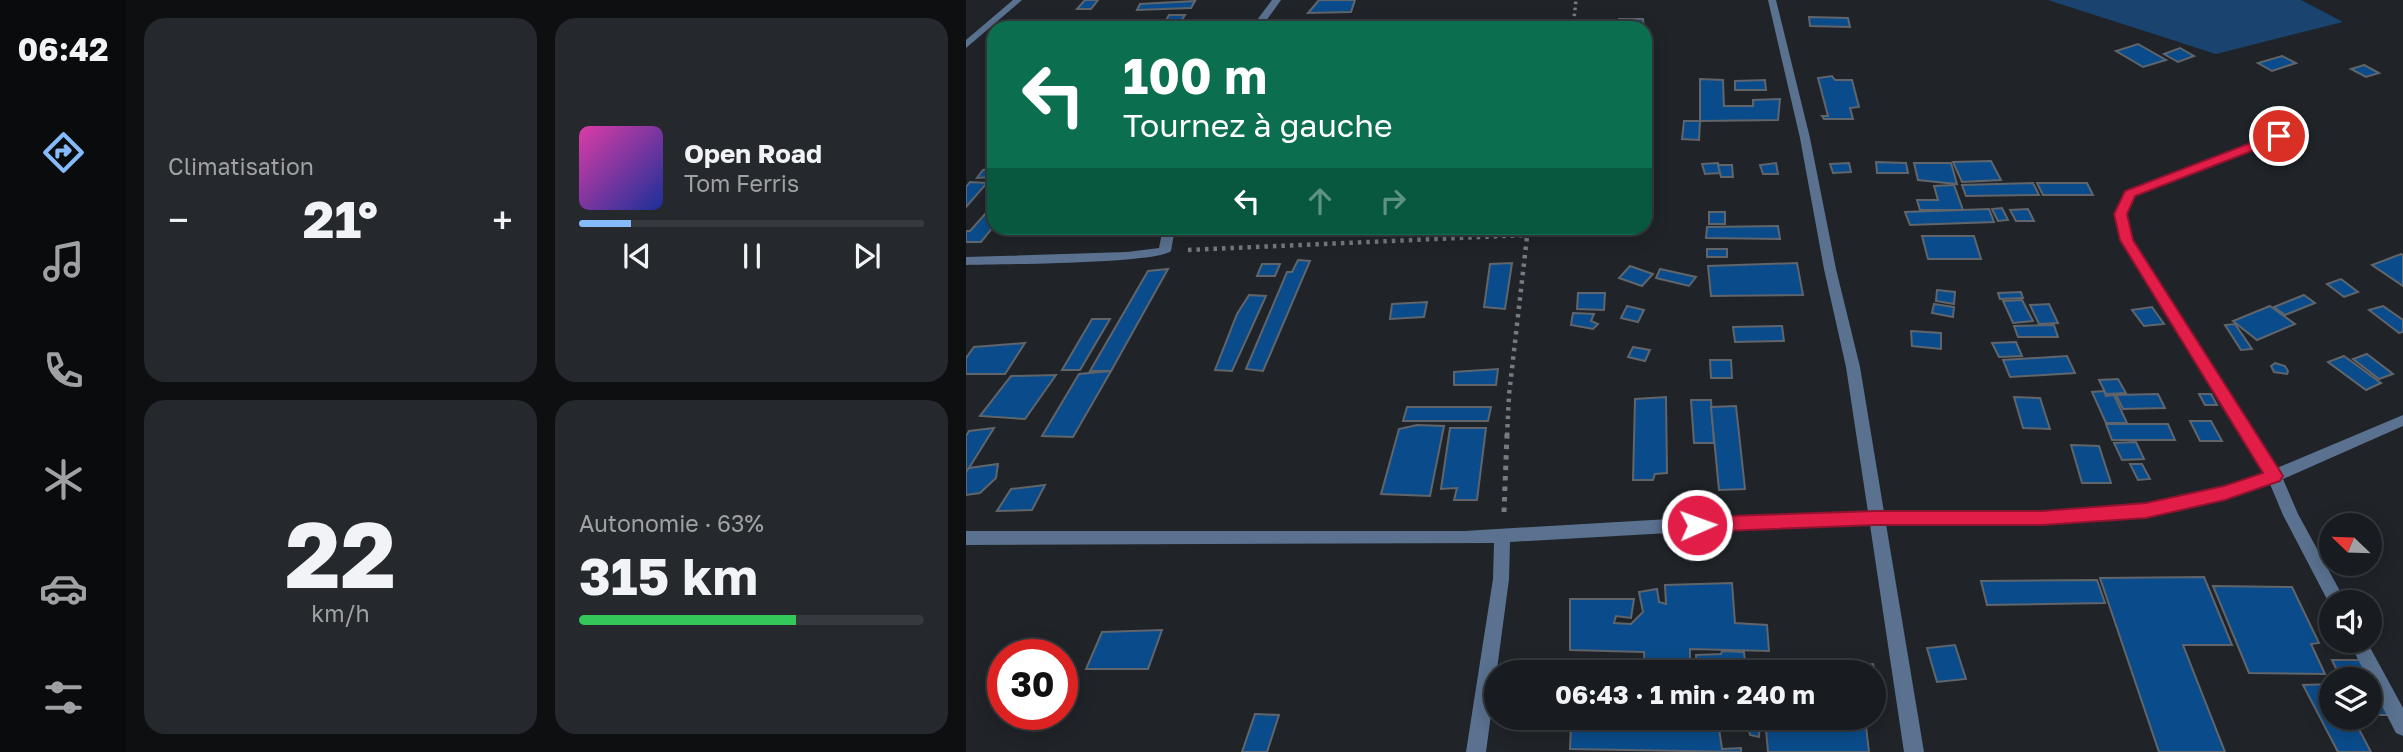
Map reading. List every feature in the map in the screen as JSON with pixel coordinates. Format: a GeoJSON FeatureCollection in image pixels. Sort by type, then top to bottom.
{"type":"FeatureCollection","features":[{"type":"Feature","properties":{"kind":"street"},"geometry":{"type":"LineString","coordinates":[[994,21],[1018,0]]}},
{"type":"Feature","properties":{"kind":"street"},"geometry":{"type":"LineString","coordinates":[[1261,21],[1277,0]]}},
{"type":"Feature","properties":{"kind":"street"},"geometry":{"type":"LineString","coordinates":[[1772,0],[1805,138],[1830,269],[1853,367],[1914,752]]}},
{"type":"Feature","properties":{"kind":"street"},"geometry":{"type":"LineString","coordinates":[[966,45],[987,27]]}},
{"type":"Feature","properties":{"kind":"street"},"geometry":{"type":"LineString","coordinates":[[2303,126],[2130,194],[2121,214],[2126,240],[2274,476],[2291,515],[2331,590]]}},
{"type":"Feature","properties":{"kind":"street"},"geometry":{"type":"LineString","coordinates":[[966,261],[1127,256],[1165,251],[1168,235]]}},
{"type":"Feature","properties":{"kind":"street"},"geometry":{"type":"LineString","coordinates":[[966,538],[1502,537],[1669,526],[1876,518],[2042,518],[2146,510],[2225,493],[2274,476],[2403,420]]}},
{"type":"Feature","properties":{"kind":"street"},"geometry":{"type":"LineString","coordinates":[[1476,752],[1501,579],[1502,537]]}},
{"type":"Feature","properties":{"kind":"street"},"geometry":{"type":"LineString","coordinates":[[2364,653],[2403,727]]}},
{"type":"Feature","properties":{"kind":"path"},"geometry":{"type":"LineString","coordinates":[[1574,21],[1576,0]]}},
{"type":"Feature","properties":{"kind":"path"},"geometry":{"type":"LineString","coordinates":[[1165,251],[1526,235],[1508,395],[1502,537]]}},
{"type":"Feature","properties":{"kind":"shaded area"},"geometry":{"type":"Polygon","coordinates":[[[2048,0],[2301,0],[2343,22],[2216,54],[2048,0]]]}},
{"type":"Feature","properties":{"kind":"building"},"geometry":{"type":"Polygon","coordinates":[[[1085,0],[1098,0],[1091,9],[1077,9],[1085,0]]]}},
{"type":"Feature","properties":{"kind":"building"},"geometry":{"type":"Polygon","coordinates":[[[1319,0],[1355,0],[1351,12],[1308,13],[1319,0]]]}},
{"type":"Feature","properties":{"kind":"building"},"geometry":{"type":"Polygon","coordinates":[[[1195,1],[1191,8],[1137,10],[1140,4],[1195,1]]]}},
{"type":"Feature","properties":{"kind":"building"},"geometry":{"type":"Polygon","coordinates":[[[1169,15],[1185,15],[1181,21],[1165,21],[1169,15]]]}},
{"type":"Feature","properties":{"kind":"building"},"geometry":{"type":"Polygon","coordinates":[[[1809,17],[1848,18],[1850,27],[1810,26],[1809,17]]]}},
{"type":"Feature","properties":{"kind":"building"},"geometry":{"type":"Polygon","coordinates":[[[1643,19],[1643,21],[1619,21],[1643,19]]]}},
{"type":"Feature","properties":{"kind":"building"},"geometry":{"type":"Polygon","coordinates":[[[2138,44],[2166,60],[2143,67],[2116,51],[2138,44]]]}},
{"type":"Feature","properties":{"kind":"building"},"geometry":{"type":"Polygon","coordinates":[[[2180,48],[2194,56],[2178,62],[2164,54],[2180,48]]]}},
{"type":"Feature","properties":{"kind":"building"},"geometry":{"type":"Polygon","coordinates":[[[2282,56],[2296,63],[2272,71],[2258,63],[2282,56]]]}},
{"type":"Feature","properties":{"kind":"building"},"geometry":{"type":"Polygon","coordinates":[[[2364,65],[2379,73],[2366,77],[2351,69],[2364,65]]]}},
{"type":"Feature","properties":{"kind":"building"},"geometry":{"type":"Polygon","coordinates":[[[1832,76],[1835,80],[1852,80],[1859,107],[1850,108],[1853,119],[1824,119],[1822,116],[1828,116],[1818,78],[1832,76]]]}},
{"type":"Feature","properties":{"kind":"building"},"geometry":{"type":"Polygon","coordinates":[[[1700,79],[1723,80],[1724,106],[1753,106],[1753,100],[1780,99],[1778,120],[1700,121],[1700,79]]]}},
{"type":"Feature","properties":{"kind":"building"},"geometry":{"type":"Polygon","coordinates":[[[1765,80],[1766,90],[1735,90],[1735,81],[1765,80]]]}},
{"type":"Feature","properties":{"kind":"building"},"geometry":{"type":"Polygon","coordinates":[[[1684,121],[1700,121],[1699,140],[1682,139],[1684,121]]]}},
{"type":"Feature","properties":{"kind":"building"},"geometry":{"type":"Polygon","coordinates":[[[1991,161],[2001,180],[1962,182],[1953,162],[1991,161]]]}},
{"type":"Feature","properties":{"kind":"building"},"geometry":{"type":"Polygon","coordinates":[[[1876,162],[1906,163],[1908,173],[1877,173],[1876,162]]]}},
{"type":"Feature","properties":{"kind":"building"},"geometry":{"type":"Polygon","coordinates":[[[1718,163],[1720,173],[1705,174],[1702,164],[1718,163]]]}},
{"type":"Feature","properties":{"kind":"building"},"geometry":{"type":"Polygon","coordinates":[[[1776,163],[1778,174],[1763,174],[1760,165],[1776,163]]]}},
{"type":"Feature","properties":{"kind":"building"},"geometry":{"type":"Polygon","coordinates":[[[1849,163],[1851,172],[1833,173],[1830,164],[1849,163]]]}},
{"type":"Feature","properties":{"kind":"building"},"geometry":{"type":"Polygon","coordinates":[[[1914,163],[1951,163],[1957,184],[1918,180],[1914,163]]]}},
{"type":"Feature","properties":{"kind":"building"},"geometry":{"type":"Polygon","coordinates":[[[1718,165],[1732,165],[1733,177],[1721,177],[1718,165]]]}},
{"type":"Feature","properties":{"kind":"building"},"geometry":{"type":"Polygon","coordinates":[[[983,170],[987,170],[987,177],[977,178],[983,170]]]}},
{"type":"Feature","properties":{"kind":"building"},"geometry":{"type":"Polygon","coordinates":[[[970,182],[987,183],[966,207],[966,187],[970,182]]]}},
{"type":"Feature","properties":{"kind":"building"},"geometry":{"type":"Polygon","coordinates":[[[2033,183],[2039,195],[1966,196],[1962,185],[2033,183]]]}},
{"type":"Feature","properties":{"kind":"building"},"geometry":{"type":"Polygon","coordinates":[[[2037,183],[2087,183],[2093,195],[2043,195],[2037,183]]]}},
{"type":"Feature","properties":{"kind":"building"},"geometry":{"type":"Polygon","coordinates":[[[1954,185],[1963,210],[1920,210],[1917,200],[1938,200],[1934,186],[1954,185]]]}},
{"type":"Feature","properties":{"kind":"building"},"geometry":{"type":"Polygon","coordinates":[[[2002,208],[2008,220],[1998,221],[1992,209],[2002,208]]]}},
{"type":"Feature","properties":{"kind":"building"},"geometry":{"type":"Polygon","coordinates":[[[1989,209],[1994,222],[1910,225],[1905,212],[1989,209]]]}},
{"type":"Feature","properties":{"kind":"building"},"geometry":{"type":"Polygon","coordinates":[[[2028,209],[2034,221],[2016,221],[2010,210],[2028,209]]]}},
{"type":"Feature","properties":{"kind":"building"},"geometry":{"type":"Polygon","coordinates":[[[987,212],[987,235],[981,242],[966,242],[966,231],[970,231],[987,212]]]}},
{"type":"Feature","properties":{"kind":"building"},"geometry":{"type":"Polygon","coordinates":[[[1709,212],[1725,212],[1725,224],[1709,224],[1709,212]]]}},
{"type":"Feature","properties":{"kind":"building"},"geometry":{"type":"Polygon","coordinates":[[[1778,226],[1780,239],[1706,238],[1707,227],[1778,226]]]}},
{"type":"Feature","properties":{"kind":"building"},"geometry":{"type":"Polygon","coordinates":[[[1922,236],[1974,236],[1981,259],[1928,259],[1922,236]]]}},
{"type":"Feature","properties":{"kind":"building"},"geometry":{"type":"Polygon","coordinates":[[[1707,249],[1727,249],[1727,257],[1707,257],[1707,249]]]}},
{"type":"Feature","properties":{"kind":"building"},"geometry":{"type":"Polygon","coordinates":[[[2403,255],[2403,286],[2372,265],[2403,255]]]}},
{"type":"Feature","properties":{"kind":"building"},"geometry":{"type":"Polygon","coordinates":[[[1298,260],[1310,261],[1263,371],[1246,369],[1287,272],[1292,272],[1298,260]]]}},
{"type":"Feature","properties":{"kind":"building"},"geometry":{"type":"Polygon","coordinates":[[[1512,263],[1505,309],[1484,307],[1490,264],[1512,263]]]}},
{"type":"Feature","properties":{"kind":"building"},"geometry":{"type":"Polygon","coordinates":[[[1797,263],[1803,295],[1711,296],[1708,266],[1797,263]]]}},
{"type":"Feature","properties":{"kind":"building"},"geometry":{"type":"Polygon","coordinates":[[[1262,264],[1280,264],[1275,276],[1257,276],[1262,264]]]}},
{"type":"Feature","properties":{"kind":"building"},"geometry":{"type":"Polygon","coordinates":[[[1630,266],[1653,274],[1642,286],[1619,278],[1630,266]]]}},
{"type":"Feature","properties":{"kind":"building"},"geometry":{"type":"Polygon","coordinates":[[[1168,269],[1111,371],[1090,371],[1148,271],[1168,269]]]}},
{"type":"Feature","properties":{"kind":"building"},"geometry":{"type":"Polygon","coordinates":[[[1660,269],[1696,277],[1689,286],[1656,278],[1660,269]]]}},
{"type":"Feature","properties":{"kind":"building"},"geometry":{"type":"Polygon","coordinates":[[[2341,279],[2358,292],[2344,297],[2327,284],[2341,279]]]}},
{"type":"Feature","properties":{"kind":"building"},"geometry":{"type":"Polygon","coordinates":[[[1937,290],[1955,292],[1954,304],[1936,301],[1937,290]]]}},
{"type":"Feature","properties":{"kind":"building"},"geometry":{"type":"Polygon","coordinates":[[[2021,292],[2023,298],[2000,299],[1998,293],[2021,292]]]}},
{"type":"Feature","properties":{"kind":"building"},"geometry":{"type":"Polygon","coordinates":[[[1578,293],[1605,293],[1604,310],[1577,309],[1578,293]]]}},
{"type":"Feature","properties":{"kind":"building"},"geometry":{"type":"Polygon","coordinates":[[[1249,295],[1266,296],[1232,371],[1215,370],[1237,314],[1249,295]]]}},
{"type":"Feature","properties":{"kind":"building"},"geometry":{"type":"Polygon","coordinates":[[[2304,295],[2315,303],[2285,315],[2274,307],[2304,295]]]}},
{"type":"Feature","properties":{"kind":"building"},"geometry":{"type":"Polygon","coordinates":[[[2022,300],[2033,321],[2013,323],[2003,301],[2022,300]]]}},
{"type":"Feature","properties":{"kind":"building"},"geometry":{"type":"Polygon","coordinates":[[[1427,302],[1424,317],[1390,319],[1392,304],[1427,302]]]}},
{"type":"Feature","properties":{"kind":"building"},"geometry":{"type":"Polygon","coordinates":[[[1934,304],[1954,307],[1953,317],[1932,313],[1934,304]]]}},
{"type":"Feature","properties":{"kind":"building"},"geometry":{"type":"Polygon","coordinates":[[[2049,304],[2058,323],[2039,324],[2030,305],[2049,304]]]}},
{"type":"Feature","properties":{"kind":"building"},"geometry":{"type":"Polygon","coordinates":[[[1627,306],[1644,310],[1638,322],[1621,318],[1627,306]]]}},
{"type":"Feature","properties":{"kind":"building"},"geometry":{"type":"Polygon","coordinates":[[[2270,306],[2295,324],[2257,340],[2233,321],[2270,306]]]}},
{"type":"Feature","properties":{"kind":"building"},"geometry":{"type":"Polygon","coordinates":[[[2383,306],[2403,320],[2403,332],[2399,333],[2369,310],[2383,306]]]}},
{"type":"Feature","properties":{"kind":"building"},"geometry":{"type":"Polygon","coordinates":[[[2152,307],[2164,324],[2144,326],[2132,310],[2152,307]]]}},
{"type":"Feature","properties":{"kind":"building"},"geometry":{"type":"Polygon","coordinates":[[[1573,313],[1594,314],[1591,321],[1598,324],[1593,329],[1571,325],[1573,313]]]}},
{"type":"Feature","properties":{"kind":"building"},"geometry":{"type":"Polygon","coordinates":[[[1092,319],[1110,319],[1080,370],[1062,370],[1092,319]]]}},
{"type":"Feature","properties":{"kind":"building"},"geometry":{"type":"Polygon","coordinates":[[[2235,324],[2252,349],[2241,350],[2225,325],[2235,324]]]}},
{"type":"Feature","properties":{"kind":"building"},"geometry":{"type":"Polygon","coordinates":[[[2054,325],[2058,337],[2018,337],[2014,326],[2054,325]]]}},
{"type":"Feature","properties":{"kind":"building"},"geometry":{"type":"Polygon","coordinates":[[[1782,326],[1784,341],[1735,342],[1733,327],[1782,326]]]}},
{"type":"Feature","properties":{"kind":"building"},"geometry":{"type":"Polygon","coordinates":[[[1911,331],[1941,333],[1941,349],[1912,346],[1911,331]]]}},
{"type":"Feature","properties":{"kind":"building"},"geometry":{"type":"Polygon","coordinates":[[[2016,342],[2022,356],[1999,357],[1992,343],[2016,342]]]}},
{"type":"Feature","properties":{"kind":"building"},"geometry":{"type":"Polygon","coordinates":[[[1025,343],[1005,374],[966,374],[966,358],[974,347],[1025,343]]]}},
{"type":"Feature","properties":{"kind":"building"},"geometry":{"type":"Polygon","coordinates":[[[1633,347],[1650,350],[1645,361],[1628,357],[1633,347]]]}},
{"type":"Feature","properties":{"kind":"building"},"geometry":{"type":"Polygon","coordinates":[[[2367,354],[2393,374],[2379,379],[2353,359],[2367,354]]]}},
{"type":"Feature","properties":{"kind":"building"},"geometry":{"type":"Polygon","coordinates":[[[2067,356],[2075,373],[2010,377],[2003,360],[2067,356]]]}},
{"type":"Feature","properties":{"kind":"building"},"geometry":{"type":"Polygon","coordinates":[[[2344,356],[2381,383],[2366,390],[2328,362],[2344,356]]]}},
{"type":"Feature","properties":{"kind":"building"},"geometry":{"type":"Polygon","coordinates":[[[1710,360],[1731,360],[1732,378],[1711,378],[1710,360]]]}},
{"type":"Feature","properties":{"kind":"building"},"geometry":{"type":"Polygon","coordinates":[[[2275,363],[2285,366],[2287,374],[2274,372],[2271,366],[2275,363]]]}},
{"type":"Feature","properties":{"kind":"building"},"geometry":{"type":"Polygon","coordinates":[[[1498,369],[1496,385],[1454,385],[1454,372],[1498,369]]]}},
{"type":"Feature","properties":{"kind":"building"},"geometry":{"type":"Polygon","coordinates":[[[1111,371],[1073,437],[1042,436],[1079,374],[1111,371]]]}},
{"type":"Feature","properties":{"kind":"building"},"geometry":{"type":"Polygon","coordinates":[[[1056,375],[1025,419],[980,416],[1011,376],[1056,375]]]}},
{"type":"Feature","properties":{"kind":"building"},"geometry":{"type":"Polygon","coordinates":[[[2118,379],[2126,393],[2106,394],[2099,380],[2118,379]]]}},
{"type":"Feature","properties":{"kind":"building"},"geometry":{"type":"Polygon","coordinates":[[[2104,391],[2106,396],[2114,395],[2127,423],[2106,423],[2092,392],[2104,391]]]}},
{"type":"Feature","properties":{"kind":"building"},"geometry":{"type":"Polygon","coordinates":[[[2158,394],[2165,408],[2123,409],[2116,395],[2158,394]]]}},
{"type":"Feature","properties":{"kind":"building"},"geometry":{"type":"Polygon","coordinates":[[[2199,394],[2211,394],[2217,405],[2205,405],[2199,394]]]}},
{"type":"Feature","properties":{"kind":"building"},"geometry":{"type":"Polygon","coordinates":[[[1666,397],[1667,473],[1655,474],[1653,480],[1633,480],[1635,399],[1666,397]]]}},
{"type":"Feature","properties":{"kind":"building"},"geometry":{"type":"Polygon","coordinates":[[[2014,397],[2040,398],[2050,429],[2023,428],[2014,397]]]}},
{"type":"Feature","properties":{"kind":"building"},"geometry":{"type":"Polygon","coordinates":[[[1691,400],[1711,400],[1714,443],[1694,443],[1691,400]]]}},
{"type":"Feature","properties":{"kind":"building"},"geometry":{"type":"Polygon","coordinates":[[[1736,406],[1745,489],[1719,490],[1711,407],[1736,406]]]}},
{"type":"Feature","properties":{"kind":"building"},"geometry":{"type":"Polygon","coordinates":[[[1407,407],[1491,407],[1488,421],[1403,421],[1407,407]]]}},
{"type":"Feature","properties":{"kind":"building"},"geometry":{"type":"Polygon","coordinates":[[[2190,421],[2211,421],[2222,441],[2200,441],[2190,421]]]}},
{"type":"Feature","properties":{"kind":"building"},"geometry":{"type":"Polygon","coordinates":[[[2106,424],[2168,424],[2175,440],[2112,440],[2106,424]]]}},
{"type":"Feature","properties":{"kind":"building"},"geometry":{"type":"Polygon","coordinates":[[[1417,425],[1444,426],[1430,496],[1381,494],[1399,429],[1417,425]]]}},
{"type":"Feature","properties":{"kind":"building"},"geometry":{"type":"Polygon","coordinates":[[[994,428],[966,472],[966,436],[969,431],[994,428]]]}},
{"type":"Feature","properties":{"kind":"building"},"geometry":{"type":"Polygon","coordinates":[[[1450,428],[1486,428],[1477,500],[1454,500],[1457,488],[1441,489],[1450,428]]]}},
{"type":"Feature","properties":{"kind":"building"},"geometry":{"type":"Polygon","coordinates":[[[2136,442],[2144,459],[2122,460],[2114,443],[2136,442]]]}},
{"type":"Feature","properties":{"kind":"building"},"geometry":{"type":"Polygon","coordinates":[[[2071,445],[2099,446],[2111,483],[2082,483],[2071,445]]]}},
{"type":"Feature","properties":{"kind":"building"},"geometry":{"type":"Polygon","coordinates":[[[998,464],[996,478],[980,493],[966,495],[966,472],[969,468],[998,464]]]}},
{"type":"Feature","properties":{"kind":"building"},"geometry":{"type":"Polygon","coordinates":[[[2130,464],[2142,464],[2150,479],[2138,480],[2130,464]]]}},
{"type":"Feature","properties":{"kind":"building"},"geometry":{"type":"Polygon","coordinates":[[[1045,485],[1032,510],[997,511],[1011,489],[1045,485]]]}},
{"type":"Feature","properties":{"kind":"building"},"geometry":{"type":"Polygon","coordinates":[[[2204,577],[2232,645],[2183,645],[2225,752],[2159,752],[2100,578],[2204,577]]]}},
{"type":"Feature","properties":{"kind":"building"},"geometry":{"type":"Polygon","coordinates":[[[2097,580],[2105,603],[1987,605],[1981,581],[2097,580]]]}},
{"type":"Feature","properties":{"kind":"building"},"geometry":{"type":"Polygon","coordinates":[[[1732,583],[1735,623],[1767,625],[1769,651],[1690,649],[1690,660],[1644,660],[1644,652],[1570,650],[1570,599],[1634,599],[1631,618],[1616,616],[1614,623],[1631,624],[1643,612],[1639,592],[1657,589],[1659,602],[1666,604],[1665,585],[1732,583]]]}},
{"type":"Feature","properties":{"kind":"building"},"geometry":{"type":"Polygon","coordinates":[[[2213,586],[2292,587],[2319,643],[2311,644],[2322,667],[2319,667],[2319,674],[2249,673],[2213,586]]]}},
{"type":"Feature","properties":{"kind":"building"},"geometry":{"type":"Polygon","coordinates":[[[1162,630],[1148,669],[1086,669],[1102,632],[1162,630]]]}},
{"type":"Feature","properties":{"kind":"building"},"geometry":{"type":"Polygon","coordinates":[[[1955,645],[1966,679],[1937,682],[1927,648],[1955,645]]]}},
{"type":"Feature","properties":{"kind":"building"},"geometry":{"type":"Polygon","coordinates":[[[1722,651],[1744,652],[1745,660],[1696,660],[1696,655],[1721,654],[1722,651]]]}},
{"type":"Feature","properties":{"kind":"building"},"geometry":{"type":"Polygon","coordinates":[[[2332,660],[2361,660],[2365,667],[2335,667],[2332,660]]]}},
{"type":"Feature","properties":{"kind":"building"},"geometry":{"type":"Polygon","coordinates":[[[2319,684],[2319,716],[2303,685],[2319,684]]]}},
{"type":"Feature","properties":{"kind":"building"},"geometry":{"type":"Polygon","coordinates":[[[2382,701],[2389,715],[2382,715],[2382,701]]]}},
{"type":"Feature","properties":{"kind":"building"},"geometry":{"type":"Polygon","coordinates":[[[1255,714],[1279,715],[1267,752],[1242,752],[1255,714]]]}},
{"type":"Feature","properties":{"kind":"building"},"geometry":{"type":"Polygon","coordinates":[[[1571,730],[1719,730],[1722,749],[1741,748],[1741,752],[1570,749],[1571,730]]]}},
{"type":"Feature","properties":{"kind":"building"},"geometry":{"type":"Polygon","coordinates":[[[1749,730],[1759,730],[1759,737],[1750,735],[1749,730]]]}},
{"type":"Feature","properties":{"kind":"building"},"geometry":{"type":"Polygon","coordinates":[[[1766,730],[1866,730],[1869,752],[1768,752],[1766,730]]]}},
{"type":"Feature","properties":{"kind":"building"},"geometry":{"type":"Polygon","coordinates":[[[2327,730],[2359,730],[2371,752],[2338,752],[2327,730]]]}},
{"type":"Feature","properties":{"kind":"route"},"geometry":{"type":"LineString","coordinates":[[1697,525],[1876,518],[2042,518],[2146,510],[2225,493],[2274,476],[2126,240],[2121,214],[2130,194],[2279,136]]}}]}
